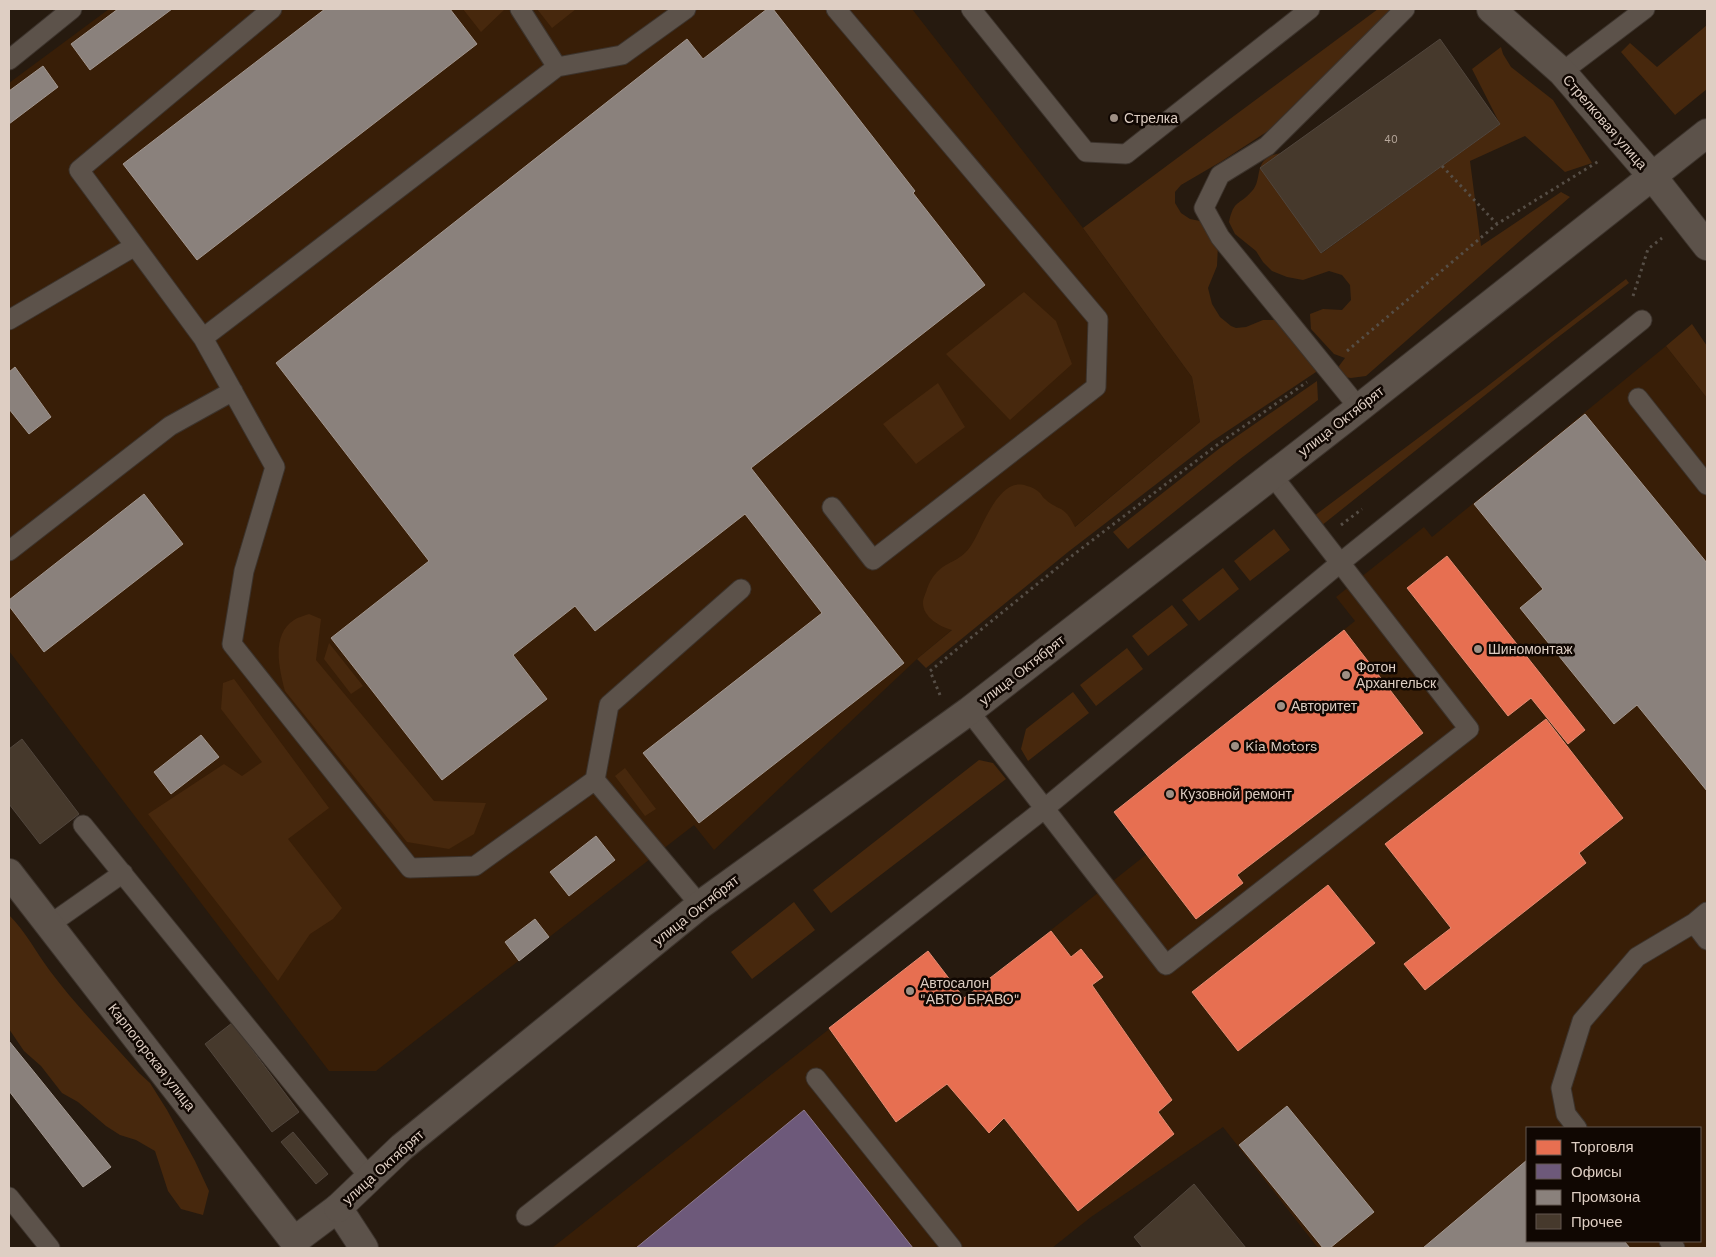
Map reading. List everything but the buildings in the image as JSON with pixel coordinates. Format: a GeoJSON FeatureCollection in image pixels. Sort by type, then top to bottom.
{"type":"FeatureCollection","features":[{"type":"Feature","properties":{"kind":"street","name":"Стрелковая улица"},"geometry":{"type":"LineString","coordinates":[[1491,9],[1562,72],[1652,176],[1707,246]]}},
{"type":"Feature","properties":{"kind":"street","name":"улица Октябрят"},"geometry":{"type":"LineString","coordinates":[[289,1245],[338,1208],[402,1147],[700,905],[960,718],[1359,408],[1707,133]]}},
{"type":"Feature","properties":{"kind":"street","name":"Карпогорская улица"},"geometry":{"type":"LineString","coordinates":[[9,873],[289,1245]]}},
{"type":"Feature","properties":{"kind":"street"},"geometry":{"type":"LineString","coordinates":[[338,1208],[364,1248]]}},
{"type":"Feature","properties":{"kind":"lane"},"geometry":{"type":"LineString","coordinates":[[272,9],[79,170],[203,338],[275,467],[244,571],[232,644],[410,868],[475,866],[595,780],[609,705],[741,589]]}},
{"type":"Feature","properties":{"kind":"lane"},"geometry":{"type":"LineString","coordinates":[[520,9],[558,67]]}},
{"type":"Feature","properties":{"kind":"lane"},"geometry":{"type":"LineString","coordinates":[[203,338],[558,67],[622,54],[686,9]]}},
{"type":"Feature","properties":{"kind":"lane"},"geometry":{"type":"LineString","coordinates":[[832,507],[873,560],[1096,387],[1098,319],[836,9]]}},
{"type":"Feature","properties":{"kind":"lane"},"geometry":{"type":"LineString","coordinates":[[971,9],[1086,152],[1126,154],[1310,9]]}},
{"type":"Feature","properties":{"kind":"lane"},"geometry":{"type":"LineString","coordinates":[[1359,408],[1220,237],[1204,208],[1220,176],[1267,146],[1405,9]]}},
{"type":"Feature","properties":{"kind":"lane"},"geometry":{"type":"LineString","coordinates":[[9,60],[68,10]]}},
{"type":"Feature","properties":{"kind":"lane"},"geometry":{"type":"LineString","coordinates":[[1562,72],[1641,10]]}},
{"type":"Feature","properties":{"kind":"lane"},"geometry":{"type":"LineString","coordinates":[[9,320],[136,246]]}},
{"type":"Feature","properties":{"kind":"lane"},"geometry":{"type":"LineString","coordinates":[[526,1216],[1044,809],[1340,563],[1642,320]]}},
{"type":"Feature","properties":{"kind":"lane"},"geometry":{"type":"LineString","coordinates":[[9,551],[170,426],[233,391]]}},
{"type":"Feature","properties":{"kind":"lane"},"geometry":{"type":"LineString","coordinates":[[1638,398],[1707,485]]}},
{"type":"Feature","properties":{"kind":"lane"},"geometry":{"type":"LineString","coordinates":[[960,718],[1044,809],[1166,965],[1469,729],[1272,475]]}},
{"type":"Feature","properties":{"kind":"lane"},"geometry":{"type":"LineString","coordinates":[[595,780],[700,905]]}},
{"type":"Feature","properties":{"kind":"lane"},"geometry":{"type":"LineString","coordinates":[[83,825],[370,1178]]}},
{"type":"Feature","properties":{"kind":"lane"},"geometry":{"type":"LineString","coordinates":[[49,925],[123,873]]}},
{"type":"Feature","properties":{"kind":"lane"},"geometry":{"type":"LineString","coordinates":[[1576,1127],[1566,1114],[1561,1088],[1582,1022],[1637,957],[1700,917],[1707,940]]}},
{"type":"Feature","properties":{"kind":"lane"},"geometry":{"type":"LineString","coordinates":[[816,1078],[952,1248]]}},
{"type":"Feature","properties":{"kind":"lane"},"geometry":{"type":"LineString","coordinates":[[9,1198],[44,1247]]}},
{"type":"Feature","properties":{"kind":"path"},"geometry":{"type":"LineString","coordinates":[[960,718],[930,672],[1073,555],[1209,450],[1327,368],[1497,224],[1625,145]]}},
{"type":"Feature","properties":{"kind":"path"},"geometry":{"type":"LineString","coordinates":[[1442,166],[1497,224]]}},
{"type":"Feature","properties":{"kind":"path"},"geometry":{"type":"LineString","coordinates":[[1631,302],[1648,249],[1686,218]]}},
{"type":"Feature","properties":{"kind":"path"},"geometry":{"type":"LineString","coordinates":[[1322,539],[1370,503]]}},
{"type":"Feature","properties":{"kind":"shaded area"},"geometry":{"type":"Polygon","coordinates":[[[109,9],[912,9],[1083,228],[1192,377],[1200,422],[917,659],[714,850],[694,825],[376,1071],[329,1071],[9,651],[9,83],[109,9]]]}},
{"type":"Feature","properties":{"kind":"shaded area"},"geometry":{"type":"Polygon","coordinates":[[[463,9],[505,9],[481,32],[463,9]]]}},
{"type":"Feature","properties":{"kind":"shaded area"},"geometry":{"type":"Polygon","coordinates":[[[537,9],[576,9],[552,28],[537,9]]]}},
{"type":"Feature","properties":{"kind":"shaded area"},"geometry":{"type":"Polygon","coordinates":[[[1378,9],[1406,9],[1268,131],[1181,185],[1175,192],[1175,203],[1181,213],[1190,219],[1200,221],[1208,227],[1218,245],[1217,266],[1208,288],[1212,304],[1220,317],[1236,328],[1246,327],[1263,320],[1276,320],[1318,368],[1316,372],[1211,442],[1068,552],[926,668],[917,659],[952,630],[933,621],[926,613],[923,601],[929,585],[937,572],[968,550],[993,504],[1000,495],[1008,488],[1017,485],[1031,487],[1066,513],[1075,527],[1200,422],[1192,377],[1083,228],[1378,9]]]}},
{"type":"Feature","properties":{"kind":"shaded area"},"geometry":{"type":"Polygon","coordinates":[[[1707,25],[1707,89],[1675,115],[1621,52],[1630,43],[1657,67],[1707,25]]]}},
{"type":"Feature","properties":{"kind":"shaded area"},"geometry":{"type":"Polygon","coordinates":[[[1501,47],[1511,67],[1553,100],[1592,163],[1565,172],[1525,136],[1470,161],[1481,246],[1561,192],[1570,197],[1366,376],[1344,377],[1339,371],[1339,366],[1345,358],[1334,354],[1311,329],[1310,314],[1323,309],[1342,310],[1351,300],[1350,285],[1342,275],[1329,271],[1303,280],[1287,277],[1272,271],[1256,251],[1235,234],[1229,222],[1233,210],[1252,191],[1262,164],[1266,159],[1281,153],[1261,168],[1322,253],[1500,124],[1472,69],[1501,47]]]}},
{"type":"Feature","properties":{"kind":"shaded area"},"geometry":{"type":"Polygon","coordinates":[[[1626,279],[1629,283],[1553,341],[1321,526],[1314,516],[1485,388],[1626,279]]]}},
{"type":"Feature","properties":{"kind":"shaded area"},"geometry":{"type":"Polygon","coordinates":[[[1024,292],[1056,321],[1072,364],[1010,420],[946,354],[1024,292]]]}},
{"type":"Feature","properties":{"kind":"shaded area"},"geometry":{"type":"Polygon","coordinates":[[[1692,324],[1707,346],[1707,398],[1666,346],[1692,324]]]}},
{"type":"Feature","properties":{"kind":"shaded area"},"geometry":{"type":"Polygon","coordinates":[[[1666,346],[1707,398],[1707,1248],[1318,1248],[1223,1127],[1091,1217],[1052,1248],[552,1248],[928,951],[965,998],[1147,854],[1114,812],[1355,621],[1336,597],[1424,527],[1432,537],[1666,346]]]}},
{"type":"Feature","properties":{"kind":"shaded area"},"geometry":{"type":"Polygon","coordinates":[[[1317,381],[1318,400],[1240,459],[1128,549],[1113,532],[1220,448],[1317,381]]]}},
{"type":"Feature","properties":{"kind":"shaded area"},"geometry":{"type":"Polygon","coordinates":[[[938,383],[965,427],[916,464],[883,424],[938,383]]]}},
{"type":"Feature","properties":{"kind":"shaded area"},"geometry":{"type":"Polygon","coordinates":[[[1274,529],[1290,550],[1250,581],[1234,561],[1274,529]]]}},
{"type":"Feature","properties":{"kind":"shaded area"},"geometry":{"type":"Polygon","coordinates":[[[1223,568],[1239,589],[1199,621],[1182,600],[1223,568]]]}},
{"type":"Feature","properties":{"kind":"shaded area"},"geometry":{"type":"Polygon","coordinates":[[[1172,605],[1188,625],[1148,656],[1132,636],[1172,605]]]}},
{"type":"Feature","properties":{"kind":"shaded area"},"geometry":{"type":"Polygon","coordinates":[[[309,614],[321,619],[316,660],[434,801],[486,803],[474,834],[449,849],[407,842],[285,691],[279,662],[279,643],[287,626],[299,617],[309,614]]]}},
{"type":"Feature","properties":{"kind":"shaded area"},"geometry":{"type":"Polygon","coordinates":[[[329,643],[363,686],[351,694],[324,659],[329,643]]]}},
{"type":"Feature","properties":{"kind":"shaded area"},"geometry":{"type":"Polygon","coordinates":[[[1127,648],[1143,669],[1096,706],[1080,685],[1127,648]]]}},
{"type":"Feature","properties":{"kind":"shaded area"},"geometry":{"type":"Polygon","coordinates":[[[234,679],[329,808],[288,839],[342,908],[333,919],[310,934],[278,981],[148,814],[224,764],[242,776],[262,762],[221,709],[223,683],[234,679]]]}},
{"type":"Feature","properties":{"kind":"shaded area"},"geometry":{"type":"Polygon","coordinates":[[[1073,692],[1089,713],[1028,761],[1021,749],[1026,729],[1073,692]]]}},
{"type":"Feature","properties":{"kind":"shaded area"},"geometry":{"type":"Polygon","coordinates":[[[979,760],[993,763],[1006,779],[831,913],[813,890],[979,760]]]}},
{"type":"Feature","properties":{"kind":"shaded area"},"geometry":{"type":"Polygon","coordinates":[[[625,768],[656,809],[645,816],[615,776],[625,768]]]}},
{"type":"Feature","properties":{"kind":"shaded area"},"geometry":{"type":"Polygon","coordinates":[[[794,902],[815,930],[752,979],[731,952],[794,902]]]}},
{"type":"Feature","properties":{"kind":"shaded area"},"geometry":{"type":"Polygon","coordinates":[[[9,915],[21,928],[50,971],[71,997],[150,1083],[195,1161],[209,1191],[203,1215],[181,1209],[168,1191],[155,1151],[136,1140],[120,1135],[106,1126],[78,1102],[62,1093],[41,1066],[24,1051],[9,1029],[9,915]]]}},
{"type":"Feature","properties":{"kind":"place","name":"Стрелка"},"geometry":{"type":"Point","coordinates":[1114,118]}},
{"type":"Feature","properties":{"kind":"place","name":"Шиномонтаж"},"geometry":{"type":"Point","coordinates":[1478,649]}},
{"type":"Feature","properties":{"kind":"place","name":"Фотон Архангельск"},"geometry":{"type":"Point","coordinates":[1346,675]}},
{"type":"Feature","properties":{"kind":"place","name":"Авторитет"},"geometry":{"type":"Point","coordinates":[1281,706]}},
{"type":"Feature","properties":{"kind":"place","name":"Kia Motors"},"geometry":{"type":"Point","coordinates":[1235,746]}},
{"type":"Feature","properties":{"kind":"place","name":"Кузовной ремонт"},"geometry":{"type":"Point","coordinates":[1170,794]}},
{"type":"Feature","properties":{"kind":"place","name":"Автосалон \"АВТО БРАВО\""},"geometry":{"type":"Point","coordinates":[910,991]}}]}
